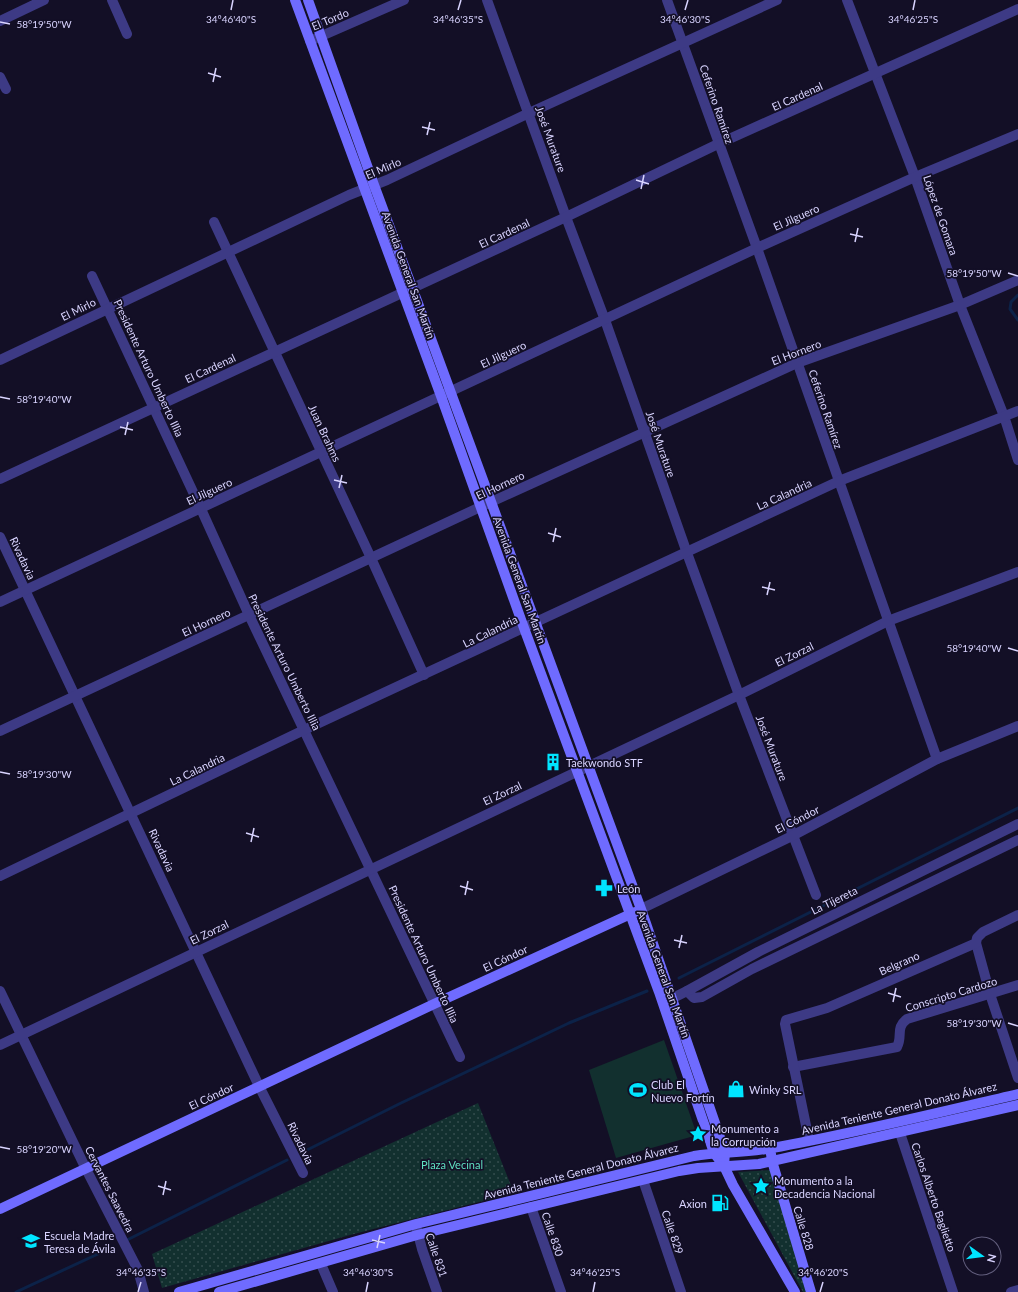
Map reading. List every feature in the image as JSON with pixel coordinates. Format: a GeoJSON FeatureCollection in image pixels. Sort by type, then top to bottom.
{"type":"FeatureCollection","features":[{"type":"Feature","properties":{"kind":"main road","name":"Avenida General San Martín"},"geometry":{"type":"LineString","coordinates":[[295,0],[310,41],[348,129]]}},
{"type":"Feature","properties":{"kind":"main road","name":"Avenida General San Martín"},"geometry":{"type":"LineString","coordinates":[[308,0],[348,129],[369,187],[402,293],[491,502],[673,998],[726,1152],[724,1166]]}},
{"type":"Feature","properties":{"kind":"main road","name":"Avenida General San Martín"},"geometry":{"type":"LineString","coordinates":[[369,187],[413,288],[481,507],[524,628],[630,914],[714,1153],[724,1166],[795,1292]]}},
{"type":"Feature","properties":{"kind":"main road","name":"El Cóndor"},"geometry":{"type":"LineString","coordinates":[[0,1209],[434,1004],[641,910]]}},
{"type":"Feature","properties":{"kind":"main road","name":"Avenida Teniente General Donato Álvarez"},"geometry":{"type":"LineString","coordinates":[[217,1289],[416,1224],[522,1197],[694,1156],[771,1148],[894,1123],[1018,1094]]}},
{"type":"Feature","properties":{"kind":"main road","name":"Avenida Teniente General Donato Álvarez"},"geometry":{"type":"LineString","coordinates":[[179,1292],[217,1289],[321,1264],[417,1235],[679,1171],[724,1166],[753,1165],[1018,1106]]}},
{"type":"Feature","properties":{"kind":"main road","name":"Calle 828"},"geometry":{"type":"LineString","coordinates":[[771,1148],[772,1161],[811,1292]]}},
{"type":"Feature","properties":{"kind":"street"},"geometry":{"type":"LineString","coordinates":[[0,21],[44,0]]}},
{"type":"Feature","properties":{"kind":"street"},"geometry":{"type":"LineString","coordinates":[[112,0],[127,34]]}},
{"type":"Feature","properties":{"kind":"street","name":"El Tordo"},"geometry":{"type":"LineString","coordinates":[[310,41],[404,0]]}},
{"type":"Feature","properties":{"kind":"street","name":"José Murature"},"geometry":{"type":"LineString","coordinates":[[487,0],[566,217],[606,320],[644,433],[739,695],[816,895]]}},
{"type":"Feature","properties":{"kind":"street","name":"Ceferino Ramírez"},"geometry":{"type":"LineString","coordinates":[[667,0],[757,248],[937,760]]}},
{"type":"Feature","properties":{"kind":"street","name":"El Mirlo"},"geometry":{"type":"LineString","coordinates":[[0,360],[228,251],[777,0]]}},
{"type":"Feature","properties":{"kind":"street","name":"López de Gomara"},"geometry":{"type":"LineString","coordinates":[[847,0],[915,177],[960,305],[1004,416],[1018,460]]}},
{"type":"Feature","properties":{"kind":"street","name":"El Cardenal"},"geometry":{"type":"LineString","coordinates":[[0,479],[566,217],[718,144],[1018,9]]}},
{"type":"Feature","properties":{"kind":"street"},"geometry":{"type":"LineString","coordinates":[[0,77],[6,89]]}},
{"type":"Feature","properties":{"kind":"street","name":"El Jilguero"},"geometry":{"type":"LineString","coordinates":[[0,602],[606,320],[757,248],[915,177],[1018,134]]}},
{"type":"Feature","properties":{"kind":"street","name":"Juan Brahms"},"geometry":{"type":"LineString","coordinates":[[214,222],[424,675]]}},
{"type":"Feature","properties":{"kind":"street","name":"Presidente Arturo Umberto Illia"},"geometry":{"type":"LineString","coordinates":[[92,276],[154,407],[249,615],[460,1057]]}},
{"type":"Feature","properties":{"kind":"street","name":"El Hornero"},"geometry":{"type":"LineString","coordinates":[[0,731],[491,502],[797,362],[960,305],[1018,280]]}},
{"type":"Feature","properties":{"kind":"street","name":"La Calandria"},"geometry":{"type":"LineString","coordinates":[[0,876],[304,730],[839,482],[1018,411]]}},
{"type":"Feature","properties":{"kind":"street","name":"Rivadavia"},"geometry":{"type":"LineString","coordinates":[[0,537],[259,1086],[303,1174]]}},
{"type":"Feature","properties":{"kind":"street","name":"El Zorzal"},"geometry":{"type":"LineString","coordinates":[[0,1045],[370,868],[739,695],[888,621],[1018,572]]}},
{"type":"Feature","properties":{"kind":"street","name":"El Cóndor"},"geometry":{"type":"LineString","coordinates":[[641,910],[792,836],[937,760],[1018,726]]}},
{"type":"Feature","properties":{"kind":"street","name":"La Tijereta"},"geometry":{"type":"LineString","coordinates":[[662,1003],[687,992],[753,955],[851,905],[1018,824]]}},
{"type":"Feature","properties":{"kind":"street"},"geometry":{"type":"LineString","coordinates":[[687,992],[694,998],[702,997],[765,963],[1018,840]]}},
{"type":"Feature","properties":{"kind":"street"},"geometry":{"type":"LineString","coordinates":[[851,905],[856,919]]}},
{"type":"Feature","properties":{"kind":"street","name":"Belgrano"},"geometry":{"type":"LineString","coordinates":[[793,1067],[785,1024],[786,1020],[827,1008],[976,943],[977,938],[983,932],[1018,915]]}},
{"type":"Feature","properties":{"kind":"street"},"geometry":{"type":"LineString","coordinates":[[976,943],[990,994],[1018,1078]]}},
{"type":"Feature","properties":{"kind":"street"},"geometry":{"type":"LineString","coordinates":[[753,955],[765,963]]}},
{"type":"Feature","properties":{"kind":"street","name":"Conscripto Cardozo"},"geometry":{"type":"LineString","coordinates":[[793,1067],[897,1046],[899,1041],[900,1026],[907,1019],[1018,985]]}},
{"type":"Feature","properties":{"kind":"street","name":"Cervantes Saavedra"},"geometry":{"type":"LineString","coordinates":[[0,991],[20,1035],[138,1270],[144,1292]]}},
{"type":"Feature","properties":{"kind":"street"},"geometry":{"type":"LineString","coordinates":[[793,1067],[809,1140]]}},
{"type":"Feature","properties":{"kind":"street","name":"Carlos Alberto Baglietto"},"geometry":{"type":"LineString","coordinates":[[900,1133],[953,1292]]}},
{"type":"Feature","properties":{"kind":"street","name":"Calle 829"},"geometry":{"type":"LineString","coordinates":[[643,1180],[681,1292]]}},
{"type":"Feature","properties":{"kind":"street","name":"Calle 830"},"geometry":{"type":"LineString","coordinates":[[531,1207],[561,1292]]}},
{"type":"Feature","properties":{"kind":"street","name":"Calle 831"},"geometry":{"type":"LineString","coordinates":[[416,1224],[417,1235],[437,1292]]}},
{"type":"Feature","properties":{"kind":"street"},"geometry":{"type":"LineString","coordinates":[[321,1264],[333,1292]]}},
{"type":"Feature","properties":{"kind":"street"},"geometry":{"type":"LineString","coordinates":[[1011,1292],[1018,1290]]}},
{"type":"Feature","properties":{"kind":"green space","name":"Club El Nuevo Fortín"},"geometry":{"type":"Polygon","coordinates":[[[664,1040],[696,1132],[694,1136],[616,1158],[589,1070],[664,1040]]]}},
{"type":"Feature","properties":{"kind":"green space","name":"Plaza Vecinal"},"geometry":{"type":"Polygon","coordinates":[[[478,1103],[514,1193],[350,1235],[162,1288],[152,1254],[478,1103]]]}},
{"type":"Feature","properties":{"kind":"green space"},"geometry":{"type":"Polygon","coordinates":[[[771,1170],[807,1292],[803,1292],[738,1172],[771,1170]]]}},
{"type":"Feature","properties":{"kind":"waterway"},"geometry":{"type":"LineString","coordinates":[[1018,295],[1011,302],[1010,309],[1018,320]]}},
{"type":"Feature","properties":{"kind":"waterway"},"geometry":{"type":"LineString","coordinates":[[679,978],[1018,808]]}},
{"type":"Feature","properties":{"kind":"waterway"},"geometry":{"type":"LineString","coordinates":[[301,1153],[399,1104],[569,1023],[647,991]]}},
{"type":"Feature","properties":{"kind":"waterway"},"geometry":{"type":"LineString","coordinates":[[127,1240],[287,1160]]}},
{"type":"Feature","properties":{"kind":"waterway"},"geometry":{"type":"LineString","coordinates":[[16,1292],[113,1247]]}},
{"type":"Feature","properties":{"kind":"place","name":"Taekwondo STF"},"geometry":{"type":"Point","coordinates":[553,762]}},
{"type":"Feature","properties":{"kind":"place","name":"León"},"geometry":{"type":"Point","coordinates":[604,888]}},
{"type":"Feature","properties":{"kind":"place","name":"Winky SRL"},"geometry":{"type":"Point","coordinates":[736,1089]}},
{"type":"Feature","properties":{"kind":"place","name":"Club El Nuevo Fortín"},"geometry":{"type":"Point","coordinates":[638,1090]}},
{"type":"Feature","properties":{"kind":"place","name":"Monumento a la Corrupción"},"geometry":{"type":"Point","coordinates":[698,1134]}},
{"type":"Feature","properties":{"kind":"place","name":"Monumento a la Decadencia Nacional"},"geometry":{"type":"Point","coordinates":[761,1186]}},
{"type":"Feature","properties":{"kind":"place","name":"Axion"},"geometry":{"type":"Point","coordinates":[720,1203]}},
{"type":"Feature","properties":{"kind":"place","name":"Escuela Madre Teresa de Ávila"},"geometry":{"type":"Point","coordinates":[31,1241]}}]}
